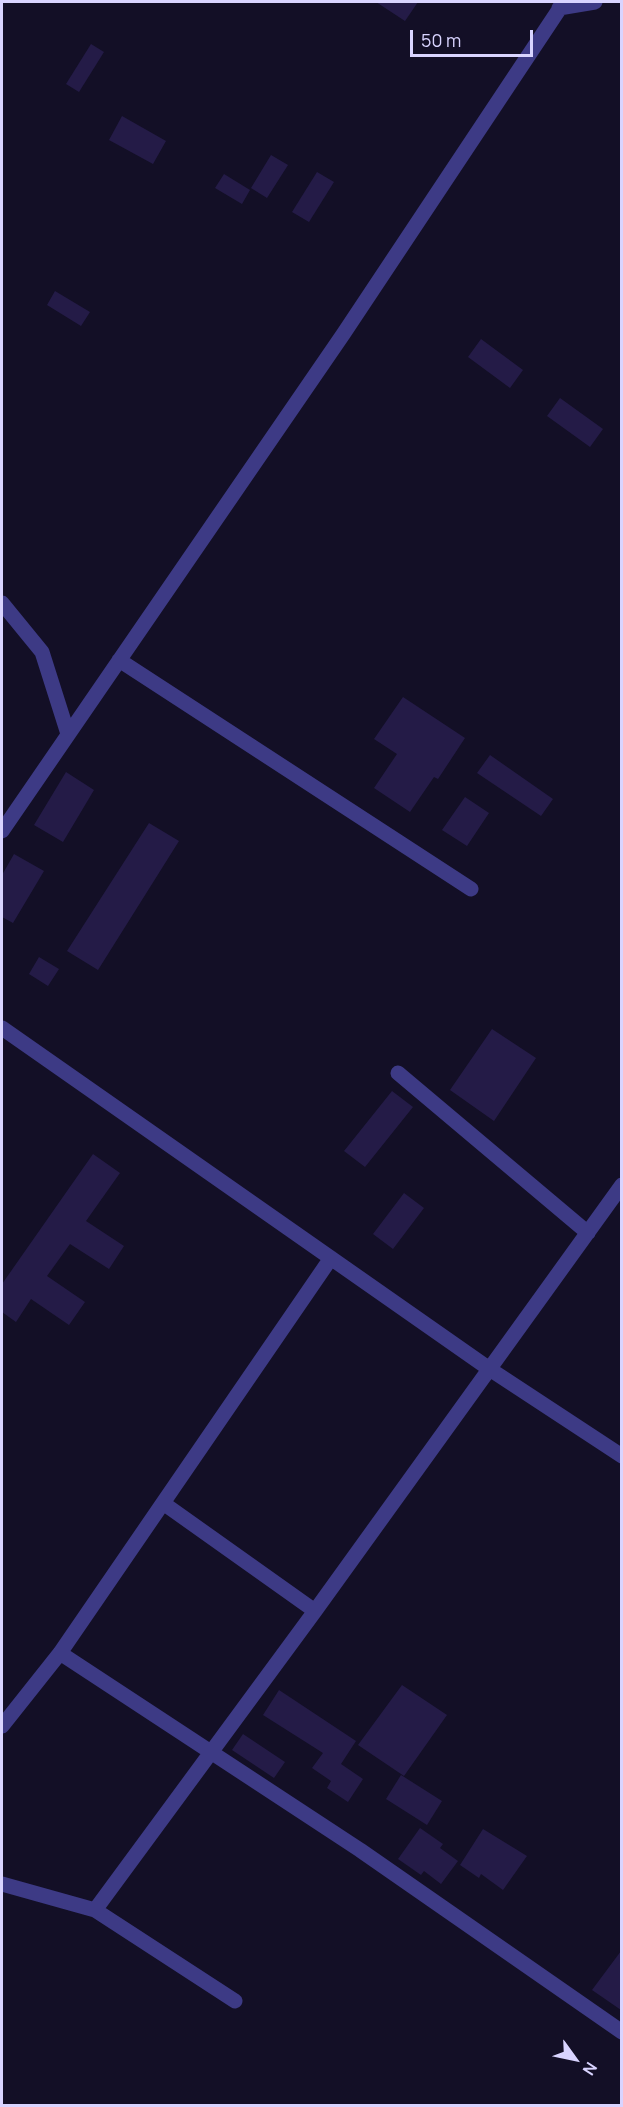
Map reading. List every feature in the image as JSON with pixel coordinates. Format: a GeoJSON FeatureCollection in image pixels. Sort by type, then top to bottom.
{"type":"FeatureCollection","features":[{"type":"Feature","properties":{"kind":"street"},"geometry":{"type":"LineString","coordinates":[[2,831],[344,333],[562,4],[595,2]]}},
{"type":"Feature","properties":{"kind":"street"},"geometry":{"type":"LineString","coordinates":[[2,603],[42,652],[68,734]]}},
{"type":"Feature","properties":{"kind":"street"},"geometry":{"type":"LineString","coordinates":[[119,660],[471,889]]}},
{"type":"Feature","properties":{"kind":"street"},"geometry":{"type":"LineString","coordinates":[[2,1028],[488,1368],[621,1456]]}},
{"type":"Feature","properties":{"kind":"street"},"geometry":{"type":"LineString","coordinates":[[398,1073],[588,1233]]}},
{"type":"Feature","properties":{"kind":"street"},"geometry":{"type":"LineString","coordinates":[[95,1910],[315,1611],[621,1185]]}},
{"type":"Feature","properties":{"kind":"street"},"geometry":{"type":"LineString","coordinates":[[2,1726],[60,1653],[331,1258]]}},
{"type":"Feature","properties":{"kind":"street"},"geometry":{"type":"LineString","coordinates":[[163,1503],[315,1611]]}},
{"type":"Feature","properties":{"kind":"street"},"geometry":{"type":"LineString","coordinates":[[60,1653],[209,1753],[360,1850],[621,2031]]}},
{"type":"Feature","properties":{"kind":"street"},"geometry":{"type":"LineString","coordinates":[[2,1884],[95,1910],[235,2001]]}},
{"type":"Feature","properties":{"kind":"building"},"geometry":{"type":"Polygon","coordinates":[[[376,2],[418,2],[405,21],[376,2]]]}},
{"type":"Feature","properties":{"kind":"building"},"geometry":{"type":"Polygon","coordinates":[[[91,44],[104,52],[79,92],[66,84],[91,44]]]}},
{"type":"Feature","properties":{"kind":"building"},"geometry":{"type":"Polygon","coordinates":[[[122,116],[166,141],[153,164],[109,140],[122,116]]]}},
{"type":"Feature","properties":{"kind":"building"},"geometry":{"type":"Polygon","coordinates":[[[271,155],[288,165],[267,198],[251,188],[271,155]]]}},
{"type":"Feature","properties":{"kind":"building"},"geometry":{"type":"Polygon","coordinates":[[[317,172],[334,182],[309,222],[292,212],[317,172]]]}},
{"type":"Feature","properties":{"kind":"building"},"geometry":{"type":"Polygon","coordinates":[[[224,174],[250,190],[242,204],[215,188],[224,174]]]}},
{"type":"Feature","properties":{"kind":"building"},"geometry":{"type":"Polygon","coordinates":[[[55,291],[90,312],[81,326],[47,305],[55,291]]]}},
{"type":"Feature","properties":{"kind":"building"},"geometry":{"type":"Polygon","coordinates":[[[481,339],[523,370],[510,388],[468,357],[481,339]]]}},
{"type":"Feature","properties":{"kind":"building"},"geometry":{"type":"Polygon","coordinates":[[[560,398],[603,429],[590,447],[547,416],[560,398]]]}},
{"type":"Feature","properties":{"kind":"building"},"geometry":{"type":"Polygon","coordinates":[[[403,697],[465,738],[438,779],[434,777],[410,812],[374,788],[397,754],[374,739],[403,697]]]}},
{"type":"Feature","properties":{"kind":"building"},"geometry":{"type":"Polygon","coordinates":[[[490,755],[553,799],[541,816],[477,773],[490,755]]]}},
{"type":"Feature","properties":{"kind":"building"},"geometry":{"type":"Polygon","coordinates":[[[66,772],[94,790],[63,842],[34,825],[66,772]]]}},
{"type":"Feature","properties":{"kind":"building"},"geometry":{"type":"Polygon","coordinates":[[[465,797],[489,813],[467,846],[442,830],[465,797]]]}},
{"type":"Feature","properties":{"kind":"building"},"geometry":{"type":"Polygon","coordinates":[[[149,823],[179,841],[98,970],[67,951],[149,823]]]}},
{"type":"Feature","properties":{"kind":"building"},"geometry":{"type":"Polygon","coordinates":[[[14,854],[44,871],[13,923],[2,917],[2,875],[14,854]]]}},
{"type":"Feature","properties":{"kind":"building"},"geometry":{"type":"Polygon","coordinates":[[[39,957],[59,969],[48,986],[29,974],[39,957]]]}},
{"type":"Feature","properties":{"kind":"building"},"geometry":{"type":"Polygon","coordinates":[[[492,1029],[536,1058],[494,1121],[450,1090],[492,1029]]]}},
{"type":"Feature","properties":{"kind":"building"},"geometry":{"type":"Polygon","coordinates":[[[392,1091],[413,1107],[365,1167],[344,1151],[392,1091]]]}},
{"type":"Feature","properties":{"kind":"building"},"geometry":{"type":"Polygon","coordinates":[[[93,1154],[120,1173],[86,1221],[124,1246],[109,1269],[70,1244],[47,1276],[85,1302],[69,1325],[31,1299],[16,1322],[2,1312],[2,1284],[93,1154]]]}},
{"type":"Feature","properties":{"kind":"building"},"geometry":{"type":"Polygon","coordinates":[[[404,1193],[424,1208],[393,1249],[373,1234],[404,1193]]]}},
{"type":"Feature","properties":{"kind":"building"},"geometry":{"type":"Polygon","coordinates":[[[402,1685],[447,1715],[404,1776],[358,1745],[402,1685]]]}},
{"type":"Feature","properties":{"kind":"building"},"geometry":{"type":"Polygon","coordinates":[[[279,1690],[356,1741],[341,1764],[363,1779],[348,1802],[327,1788],[331,1781],[312,1768],[323,1753],[263,1715],[279,1690]]]}},
{"type":"Feature","properties":{"kind":"building"},"geometry":{"type":"Polygon","coordinates":[[[243,1734],[285,1762],[274,1778],[232,1750],[243,1734]]]}},
{"type":"Feature","properties":{"kind":"building"},"geometry":{"type":"Polygon","coordinates":[[[401,1775],[442,1801],[427,1825],[386,1799],[401,1775]]]}},
{"type":"Feature","properties":{"kind":"building"},"geometry":{"type":"Polygon","coordinates":[[[420,1828],[443,1844],[440,1848],[458,1861],[441,1884],[424,1871],[421,1875],[398,1859],[420,1828]]]}},
{"type":"Feature","properties":{"kind":"building"},"geometry":{"type":"Polygon","coordinates":[[[483,1829],[527,1856],[503,1890],[481,1874],[479,1878],[460,1865],[483,1829]]]}},
{"type":"Feature","properties":{"kind":"building"},"geometry":{"type":"Polygon","coordinates":[[[621,1951],[621,2010],[592,1990],[621,1951]]]}}]}
